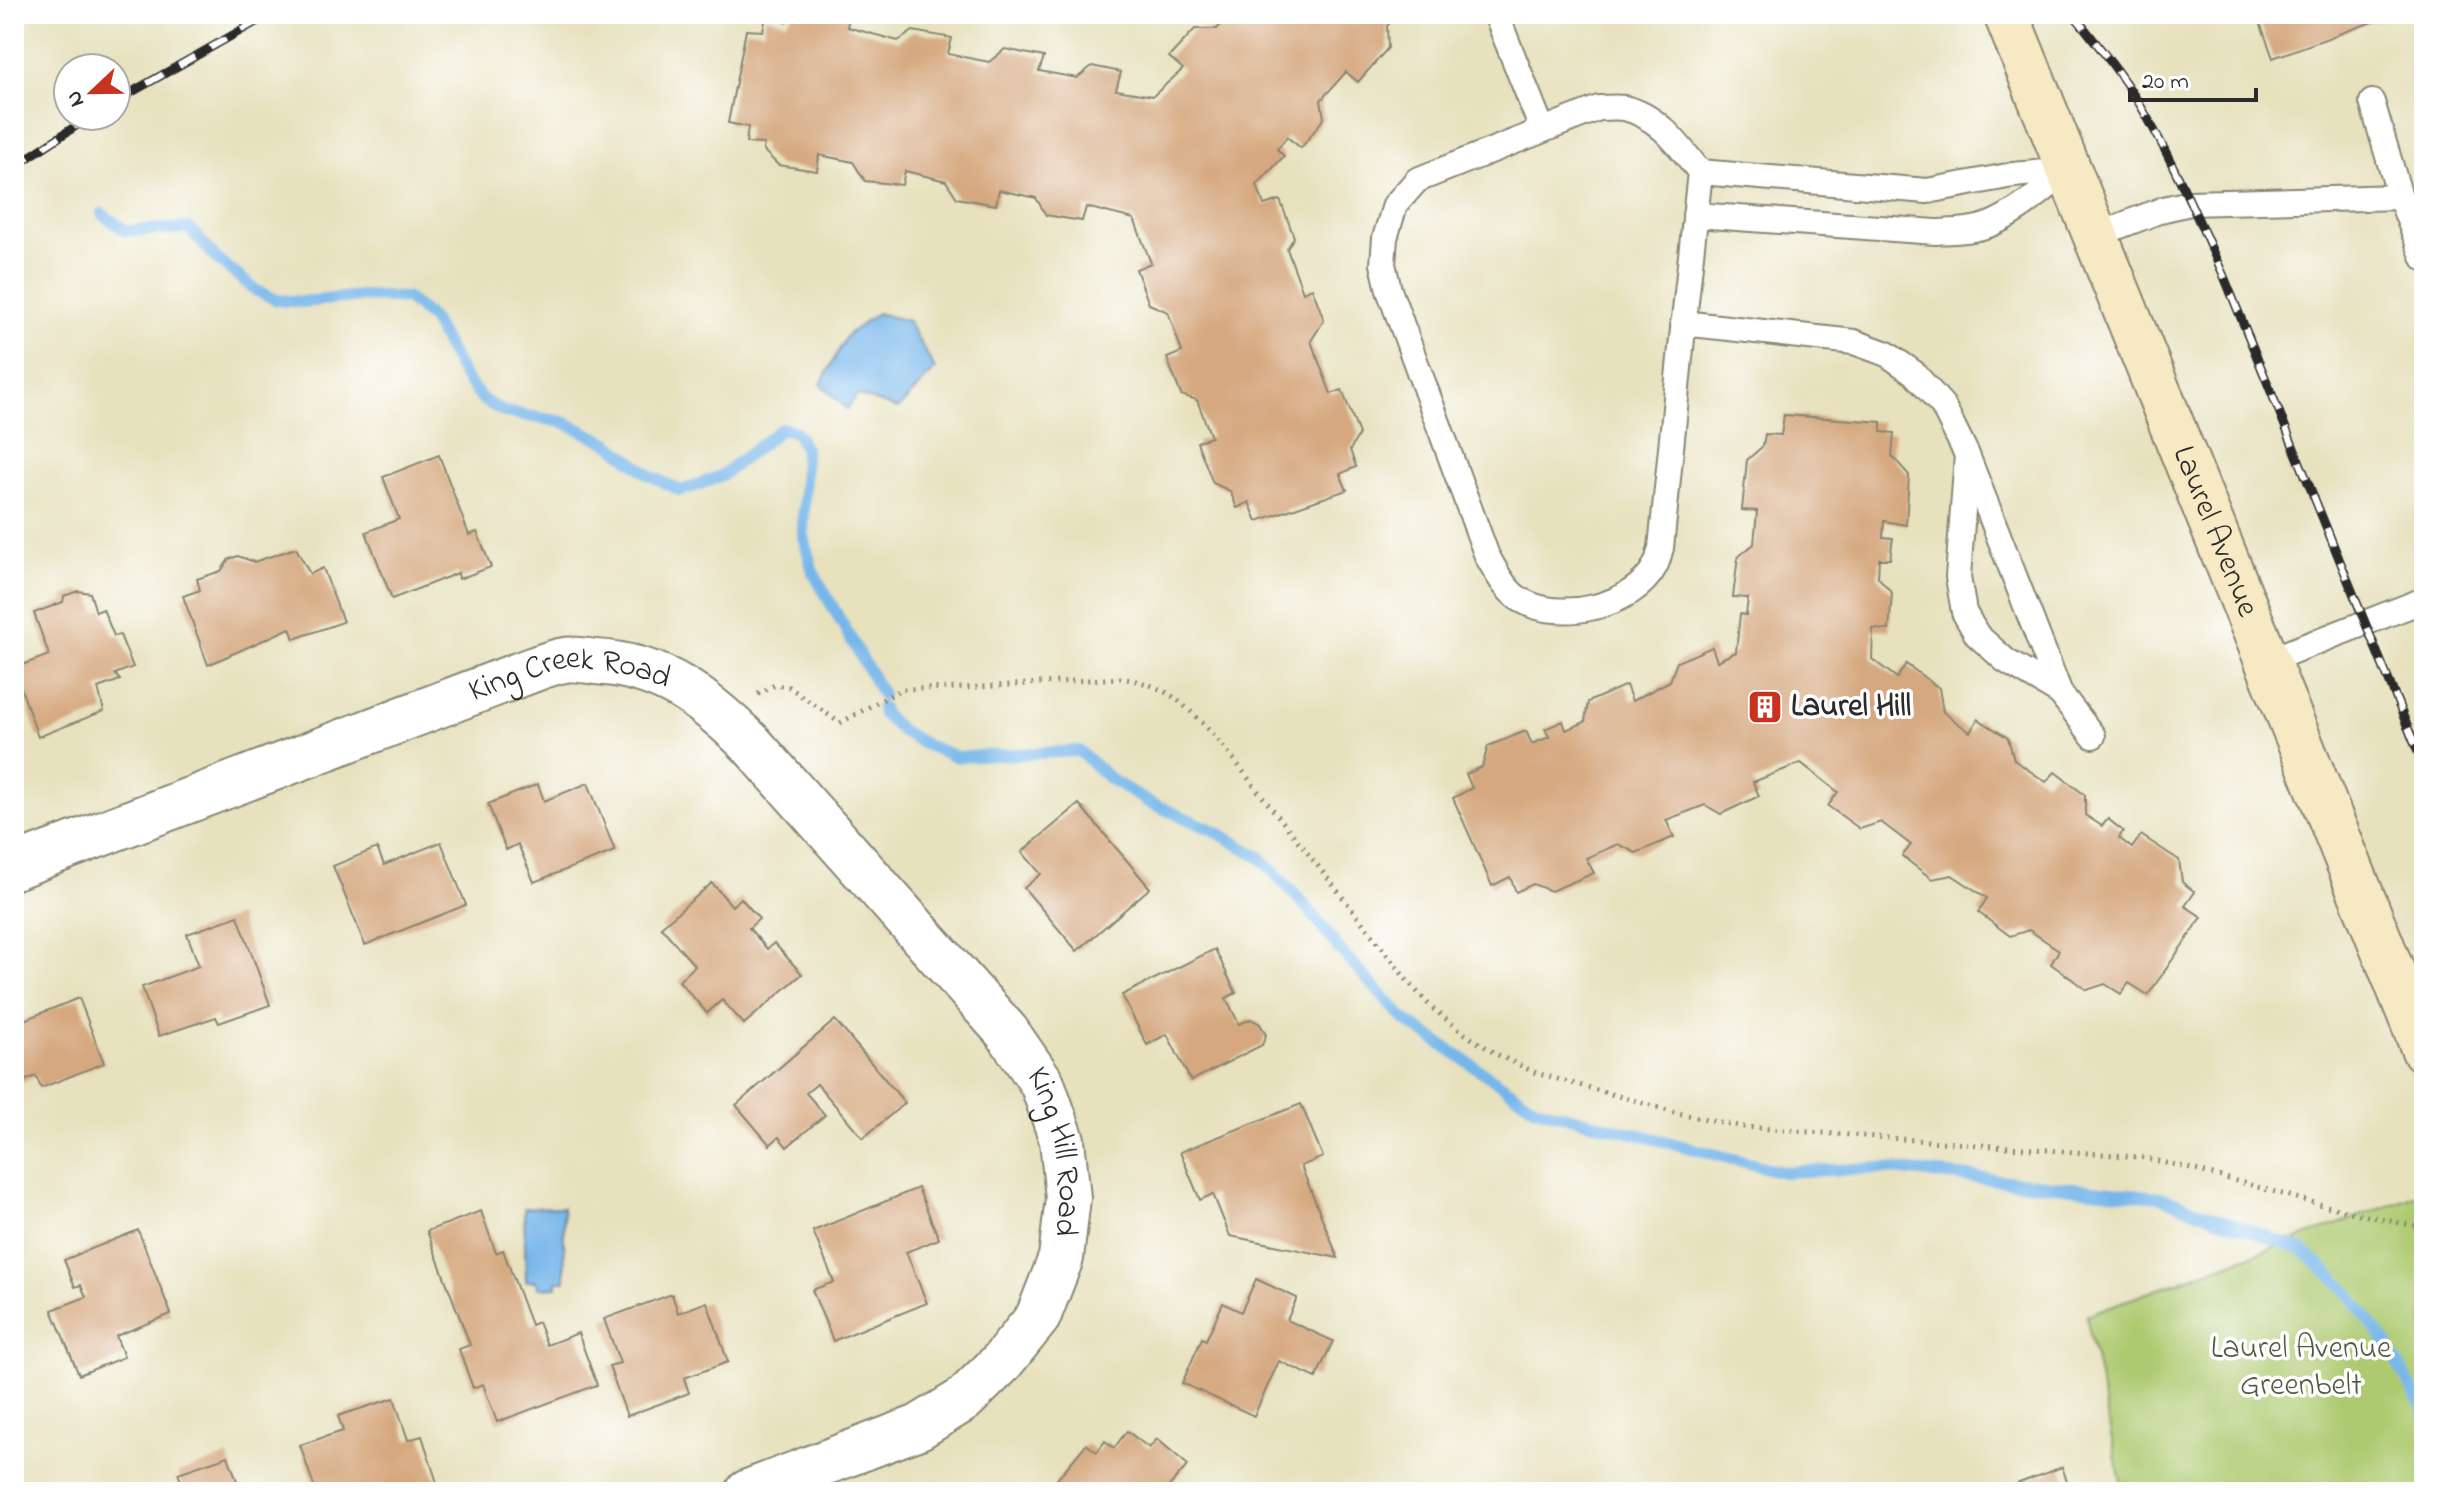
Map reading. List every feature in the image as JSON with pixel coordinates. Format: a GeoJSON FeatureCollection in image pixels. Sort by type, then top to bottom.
{"type":"FeatureCollection","features":[{"type":"Feature","properties":{"kind":"street","name":"Laurel Avenue"},"geometry":{"type":"LineString","coordinates":[[2006,14],[2424,1050]]}},
{"type":"Feature","properties":{"kind":"street","name":"King Creek Road"},"geometry":{"type":"LineString","coordinates":[[14,867],[518,675],[566,659],[618,663],[649,671],[684,688],[720,714],[751,744],[1007,1032]]}},
{"type":"Feature","properties":{"kind":"street","name":"King Hill Road"},"geometry":{"type":"LineString","coordinates":[[748,1492],[919,1427],[963,1400],[1000,1364],[1038,1317],[1061,1258],[1068,1198],[1062,1140],[1042,1083],[1007,1032]]}},
{"type":"Feature","properties":{"kind":"lane"},"geometry":{"type":"LineString","coordinates":[[1496,14],[1542,129]]}},
{"type":"Feature","properties":{"kind":"lane"},"geometry":{"type":"LineString","coordinates":[[2372,102],[2400,197],[2424,258]]}},
{"type":"Feature","properties":{"kind":"lane"},"geometry":{"type":"LineString","coordinates":[[1599,108],[1624,108],[1647,117],[1670,135],[1700,172],[1661,548],[1654,568],[1638,585],[1600,607],[1571,612],[1540,610],[1518,599],[1487,556],[1389,290],[1383,264],[1385,238],[1395,205],[1417,180],[1599,108]]}},
{"type":"Feature","properties":{"kind":"lane"},"geometry":{"type":"LineString","coordinates":[[1700,172],[1927,191],[2013,175],[2068,170]]}},
{"type":"Feature","properties":{"kind":"lane"},"geometry":{"type":"LineString","coordinates":[[1695,215],[1936,232],[1967,230],[1991,225],[2025,204],[2068,170]]}},
{"type":"Feature","properties":{"kind":"lane"},"geometry":{"type":"LineString","coordinates":[[2094,236],[2164,209],[2190,203],[2400,197]]}},
{"type":"Feature","properties":{"kind":"lane"},"geometry":{"type":"LineString","coordinates":[[1683,323],[1854,342],[1887,354],[1914,373],[1943,406],[1967,455],[2060,693],[2093,736]]}},
{"type":"Feature","properties":{"kind":"lane"},"geometry":{"type":"LineString","coordinates":[[1967,455],[1958,577],[1964,612],[1977,635],[2006,661],[2060,693]]}},
{"type":"Feature","properties":{"kind":"lane"},"geometry":{"type":"LineString","coordinates":[[2267,661],[2424,600]]}},
{"type":"Feature","properties":{"kind":"path"},"geometry":{"type":"LineString","coordinates":[[720,714],[775,685],[789,687],[840,723],[902,689],[1120,678],[1140,681],[1181,702],[1202,724],[1433,1009],[1496,1054],[1536,1073],[1682,1114],[1744,1127],[2095,1151],[2140,1157],[2188,1167],[2384,1221],[2424,1227]]}},
{"type":"Feature","properties":{"kind":"green space","name":"Laurel Avenue Greenbelt"},"geometry":{"type":"Polygon","coordinates":[[[2424,1193],[2424,1492],[2123,1492],[2086,1315],[2424,1193]]]}},
{"type":"Feature","properties":{"kind":"water"},"geometry":{"type":"Polygon","coordinates":[[[877,313],[908,321],[935,369],[898,409],[857,395],[847,409],[821,384],[847,335],[877,313]]]}},
{"type":"Feature","properties":{"kind":"water"},"geometry":{"type":"Polygon","coordinates":[[[563,1207],[565,1281],[557,1281],[557,1287],[538,1288],[537,1281],[526,1281],[524,1208],[563,1207]]]}},
{"type":"Feature","properties":{"kind":"building"},"geometry":{"type":"Polygon","coordinates":[[[794,14],[849,17],[847,27],[898,41],[913,31],[952,38],[948,54],[989,62],[1005,49],[1044,57],[1039,71],[1077,78],[1092,66],[1121,72],[1116,90],[1153,96],[1183,69],[1169,57],[1195,29],[1217,29],[1230,14],[1397,14],[1387,26],[1388,48],[1358,82],[1346,72],[1321,100],[1324,118],[1301,148],[1287,137],[1277,149],[1284,156],[1257,185],[1264,205],[1280,200],[1294,237],[1287,249],[1303,292],[1312,288],[1324,320],[1311,341],[1331,394],[1342,390],[1359,434],[1350,450],[1356,467],[1340,474],[1347,490],[1257,521],[1249,502],[1237,508],[1230,491],[1213,483],[1197,442],[1211,437],[1197,400],[1181,395],[1167,358],[1182,352],[1168,312],[1149,304],[1136,269],[1151,263],[1134,219],[1086,207],[1082,221],[1046,215],[1036,198],[999,190],[996,205],[957,198],[946,181],[905,171],[902,185],[865,181],[853,162],[819,155],[817,171],[778,165],[763,150],[764,144],[746,143],[748,127],[728,123],[746,30],[763,31],[766,17],[786,22],[794,14]]]}},
{"type":"Feature","properties":{"kind":"building"},"geometry":{"type":"Polygon","coordinates":[[[2257,14],[2394,14],[2273,58],[2257,14]]]}},
{"type":"Feature","properties":{"kind":"building","name":"Laurel Hill"},"geometry":{"type":"Polygon","coordinates":[[[1784,415],[1881,422],[1881,432],[1894,433],[1892,456],[1909,475],[1906,525],[1884,521],[1883,537],[1893,538],[1890,559],[1879,559],[1878,577],[1892,593],[1889,630],[1873,629],[1872,659],[1897,678],[1906,664],[1939,688],[1943,712],[1970,732],[1978,719],[2008,738],[2014,760],[2046,782],[2055,772],[2085,795],[2085,815],[2102,826],[2108,819],[2123,831],[2119,838],[2132,848],[2141,835],[2179,860],[2182,882],[2195,892],[2185,906],[2202,917],[2148,995],[2129,983],[2121,994],[2105,984],[2087,990],[2051,964],[2059,950],[2029,930],[2010,936],[1978,912],[1987,898],[1952,875],[1932,879],[1902,856],[1911,845],[1881,822],[1860,829],[1828,806],[1838,792],[1801,763],[1753,782],[1759,796],[1721,814],[1705,805],[1666,820],[1674,837],[1636,853],[1618,844],[1586,858],[1594,873],[1551,891],[1533,884],[1516,892],[1510,877],[1492,886],[1453,798],[1472,788],[1466,774],[1482,767],[1488,746],[1526,731],[1532,744],[1549,737],[1545,729],[1563,721],[1566,730],[1585,722],[1588,702],[1626,685],[1632,701],[1670,681],[1677,662],[1712,647],[1717,661],[1736,652],[1740,614],[1746,615],[1748,598],[1733,597],[1738,557],[1754,544],[1757,511],[1742,510],[1747,460],[1763,446],[1765,434],[1781,435],[1784,415]]]}},
{"type":"Feature","properties":{"kind":"building"},"geometry":{"type":"Polygon","coordinates":[[[439,455],[469,535],[477,532],[491,567],[459,579],[458,573],[392,599],[366,532],[399,519],[383,477],[439,455]]]}},
{"type":"Feature","properties":{"kind":"building"},"geometry":{"type":"Polygon","coordinates":[[[296,548],[310,574],[323,568],[343,622],[294,639],[290,628],[208,665],[183,596],[200,590],[197,579],[221,571],[229,559],[238,556],[254,562],[296,548]]]}},
{"type":"Feature","properties":{"kind":"building"},"geometry":{"type":"Polygon","coordinates":[[[78,591],[90,593],[96,612],[103,609],[114,636],[120,635],[133,667],[115,674],[120,680],[98,688],[104,711],[38,737],[14,668],[49,655],[34,613],[63,602],[64,596],[78,591]]]}},
{"type":"Feature","properties":{"kind":"building"},"geometry":{"type":"Polygon","coordinates":[[[588,783],[615,851],[534,882],[518,844],[506,850],[488,804],[538,784],[544,801],[588,783]]]}},
{"type":"Feature","properties":{"kind":"building"},"geometry":{"type":"Polygon","coordinates":[[[1079,804],[1150,888],[1077,951],[1024,888],[1041,874],[1022,852],[1079,804]]]}},
{"type":"Feature","properties":{"kind":"building"},"geometry":{"type":"Polygon","coordinates":[[[441,842],[466,905],[365,945],[333,866],[377,848],[384,865],[441,842]]]}},
{"type":"Feature","properties":{"kind":"building"},"geometry":{"type":"Polygon","coordinates":[[[712,883],[732,906],[741,898],[759,919],[749,928],[767,949],[774,943],[802,974],[744,1024],[722,1000],[707,1013],[679,981],[695,966],[661,927],[712,883]]]}},
{"type":"Feature","properties":{"kind":"building"},"geometry":{"type":"Polygon","coordinates":[[[238,916],[270,1005],[219,1023],[216,1017],[159,1036],[142,987],[199,966],[187,934],[238,916]]]}},
{"type":"Feature","properties":{"kind":"building"},"geometry":{"type":"Polygon","coordinates":[[[1215,949],[1236,993],[1226,998],[1239,1024],[1251,1019],[1260,1024],[1266,1035],[1262,1045],[1191,1081],[1167,1034],[1147,1045],[1122,995],[1215,949]]]}},
{"type":"Feature","properties":{"kind":"building"},"geometry":{"type":"Polygon","coordinates":[[[79,998],[104,1063],[41,1088],[36,1076],[14,1085],[14,1009],[19,1022],[79,998]]]}},
{"type":"Feature","properties":{"kind":"building"},"geometry":{"type":"Polygon","coordinates":[[[835,1020],[905,1103],[863,1138],[817,1084],[806,1093],[825,1115],[787,1147],[779,1137],[770,1145],[736,1105],[835,1020]]]}},
{"type":"Feature","properties":{"kind":"building"},"geometry":{"type":"Polygon","coordinates":[[[1301,1104],[1323,1157],[1301,1166],[1338,1258],[1230,1236],[1213,1194],[1200,1200],[1180,1152],[1301,1104]]]}},
{"type":"Feature","properties":{"kind":"building"},"geometry":{"type":"Polygon","coordinates":[[[918,1188],[939,1239],[906,1252],[927,1303],[833,1341],[812,1290],[834,1282],[813,1231],[918,1188]]]}},
{"type":"Feature","properties":{"kind":"building"},"geometry":{"type":"Polygon","coordinates":[[[481,1211],[496,1253],[503,1250],[531,1325],[538,1322],[547,1345],[578,1333],[597,1385],[497,1422],[483,1384],[473,1388],[459,1349],[470,1345],[427,1231],[481,1211]]]}},
{"type":"Feature","properties":{"kind":"building"},"geometry":{"type":"Polygon","coordinates":[[[138,1230],[171,1314],[116,1336],[124,1357],[79,1375],[52,1310],[86,1297],[81,1285],[75,1287],[64,1260],[138,1230]]]}},
{"type":"Feature","properties":{"kind":"building"},"geometry":{"type":"Polygon","coordinates":[[[1256,1279],[1297,1298],[1287,1320],[1333,1341],[1316,1378],[1279,1361],[1254,1416],[1182,1383],[1202,1338],[1206,1340],[1223,1303],[1241,1312],[1256,1279]]]}},
{"type":"Feature","properties":{"kind":"building"},"geometry":{"type":"Polygon","coordinates":[[[672,1294],[678,1313],[707,1302],[728,1362],[684,1378],[689,1393],[627,1416],[609,1366],[620,1363],[604,1319],[672,1294]]]}},
{"type":"Feature","properties":{"kind":"building"},"geometry":{"type":"Polygon","coordinates":[[[394,1398],[408,1440],[422,1436],[439,1489],[430,1492],[316,1492],[300,1445],[343,1431],[338,1416],[394,1398]]]}},
{"type":"Feature","properties":{"kind":"building"},"geometry":{"type":"Polygon","coordinates":[[[1127,1431],[1149,1448],[1157,1439],[1188,1465],[1164,1492],[1063,1492],[1054,1483],[1086,1444],[1097,1452],[1105,1441],[1114,1448],[1127,1431]]]}},
{"type":"Feature","properties":{"kind":"building"},"geometry":{"type":"Polygon","coordinates":[[[228,1456],[241,1492],[185,1492],[178,1473],[228,1456]]]}},
{"type":"Feature","properties":{"kind":"building"},"geometry":{"type":"Polygon","coordinates":[[[2062,1467],[2071,1492],[1995,1492],[2062,1467]]]}},
{"type":"Feature","properties":{"kind":"waterway"},"geometry":{"type":"LineString","coordinates":[[102,214],[126,231],[189,228],[219,261],[257,291],[277,300],[302,302],[362,296],[407,298],[432,319],[464,377],[483,400],[504,412],[564,422],[610,444],[649,475],[681,491],[721,476],[782,428],[796,432],[805,449],[803,535],[813,572],[882,694]]}},
{"type":"Feature","properties":{"kind":"waterway"},"geometry":{"type":"LineString","coordinates":[[882,707],[883,714],[902,731],[957,757],[1079,751],[1110,779],[1146,801],[1213,830],[1261,858],[1405,1020],[1536,1108],[1783,1172],[1882,1168],[2160,1197],[2303,1250],[2344,1287],[2386,1343],[2424,1410]]}},
{"type":"Feature","properties":{"kind":"railway"},"geometry":{"type":"LineString","coordinates":[[132,92],[270,14]]}},
{"type":"Feature","properties":{"kind":"railway"},"geometry":{"type":"LineString","coordinates":[[2073,14],[2139,103],[2193,209],[2223,274],[2424,767]]}},
{"type":"Feature","properties":{"kind":"railway"},"geometry":{"type":"LineString","coordinates":[[14,167],[67,132]]}},
{"type":"Feature","properties":{"kind":"place","name":"Laurel Hill"},"geometry":{"type":"Point","coordinates":[1765,707]}}]}
